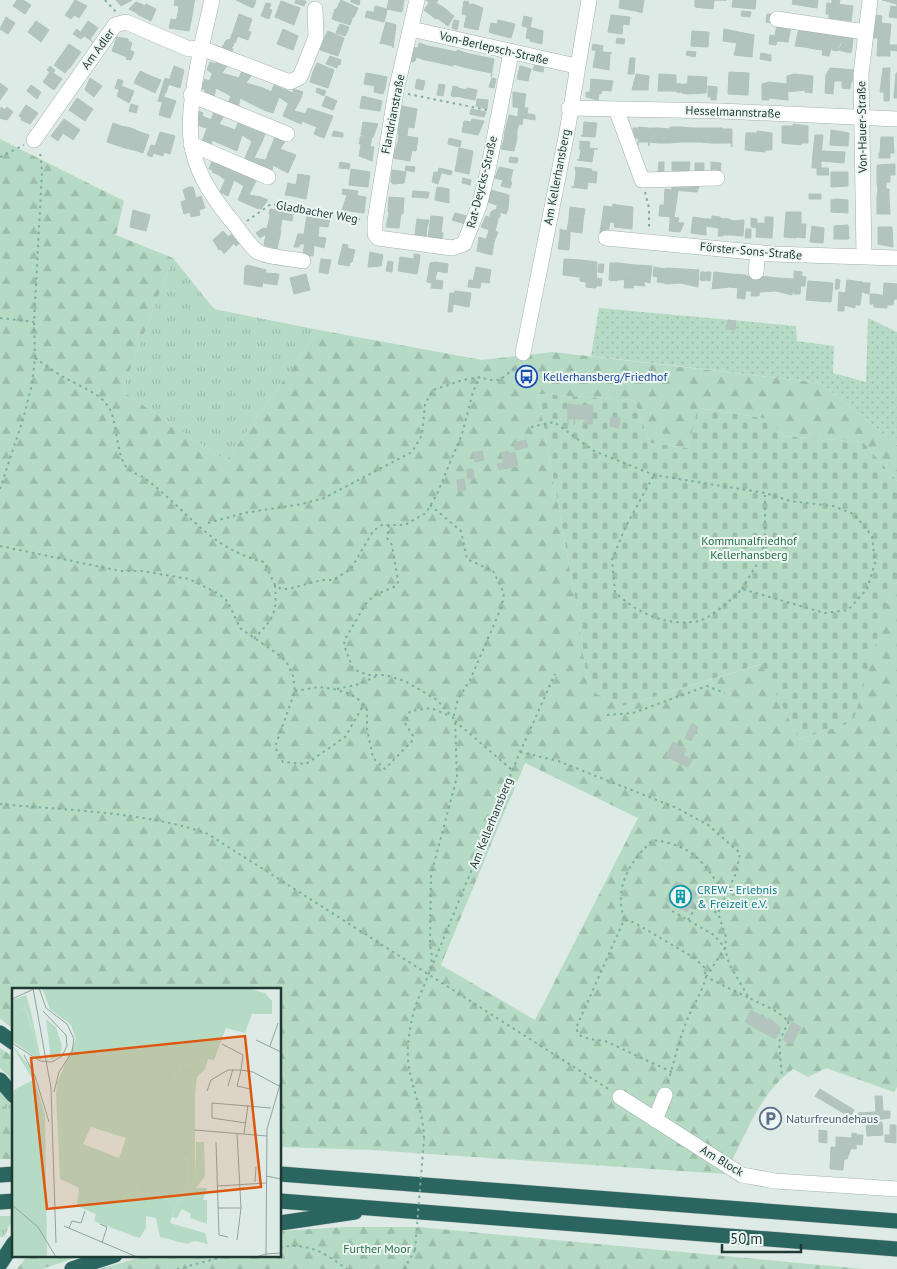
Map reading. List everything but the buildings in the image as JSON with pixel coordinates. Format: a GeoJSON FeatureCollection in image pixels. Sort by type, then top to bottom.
{"type":"FeatureCollection","features":[{"type":"Feature","properties":{"kind":"highway"},"geometry":{"type":"LineString","coordinates":[[0,1034],[12,1042]]}},
{"type":"Feature","properties":{"kind":"highway"},"geometry":{"type":"LineString","coordinates":[[0,1080],[12,1094]]}},
{"type":"Feature","properties":{"kind":"highway"},"geometry":{"type":"LineString","coordinates":[[281,1174],[897,1221]]}},
{"type":"Feature","properties":{"kind":"highway"},"geometry":{"type":"LineString","coordinates":[[281,1200],[897,1249]]}},
{"type":"Feature","properties":{"kind":"highway"},"geometry":{"type":"LineString","coordinates":[[281,1223],[384,1208]]}},
{"type":"Feature","properties":{"kind":"highway"},"geometry":{"type":"LineString","coordinates":[[0,1264],[12,1246]]}},
{"type":"Feature","properties":{"kind":"highway"},"geometry":{"type":"LineString","coordinates":[[72,1269],[112,1256]]}},
{"type":"Feature","properties":{"kind":"street"},"geometry":{"type":"LineString","coordinates":[[212,0],[191,95],[190,144],[198,169],[216,202],[259,252],[303,261]]}},
{"type":"Feature","properties":{"kind":"street","name":"Flandrianstraße"},"geometry":{"type":"LineString","coordinates":[[375,225],[396,92],[417,0]]}},
{"type":"Feature","properties":{"kind":"street","name":"Am Kellerhansberg"},"geometry":{"type":"LineString","coordinates":[[520,360],[567,132],[576,66],[589,0]]}},
{"type":"Feature","properties":{"kind":"street","name":"Von-Hauer-Straße"},"geometry":{"type":"LineString","coordinates":[[864,255],[861,74],[870,0]]}},
{"type":"Feature","properties":{"kind":"street","name":"Am Adler"},"geometry":{"type":"LineString","coordinates":[[34,140],[114,25],[126,22],[189,49],[201,48],[290,82],[300,77],[316,37],[315,8]]}},
{"type":"Feature","properties":{"kind":"street"},"geometry":{"type":"LineString","coordinates":[[777,19],[865,32]]}},
{"type":"Feature","properties":{"kind":"street","name":"Von-Berlepsch-Straße"},"geometry":{"type":"LineString","coordinates":[[411,29],[511,53],[576,66]]}},
{"type":"Feature","properties":{"kind":"street","name":"Rat-Deycks-Straße"},"geometry":{"type":"LineString","coordinates":[[375,225],[378,238],[383,240],[452,248],[464,244],[479,206],[511,53]]}},
{"type":"Feature","properties":{"kind":"street"},"geometry":{"type":"LineString","coordinates":[[191,95],[287,134]]}},
{"type":"Feature","properties":{"kind":"street","name":"Hesselmannstraße"},"geometry":{"type":"LineString","coordinates":[[569,108],[862,116],[897,119]]}},
{"type":"Feature","properties":{"kind":"street"},"geometry":{"type":"LineString","coordinates":[[616,109],[642,180],[717,178]]}},
{"type":"Feature","properties":{"kind":"street"},"geometry":{"type":"LineString","coordinates":[[190,144],[268,177]]}},
{"type":"Feature","properties":{"kind":"street","name":"Förster-Sons-Straße"},"geometry":{"type":"LineString","coordinates":[[606,238],[758,252],[799,262],[864,255],[897,258]]}},
{"type":"Feature","properties":{"kind":"street"},"geometry":{"type":"LineString","coordinates":[[756,272],[758,252]]}},
{"type":"Feature","properties":{"kind":"street"},"geometry":{"type":"LineString","coordinates":[[655,1120],[665,1095]]}},
{"type":"Feature","properties":{"kind":"street","name":"Am Block"},"geometry":{"type":"LineString","coordinates":[[620,1097],[742,1175],[775,1181],[897,1189]]}},
{"type":"Feature","properties":{"kind":"path"},"geometry":{"type":"LineString","coordinates":[[105,0],[120,17]]}},
{"type":"Feature","properties":{"kind":"path"},"geometry":{"type":"LineString","coordinates":[[396,92],[499,112]]}},
{"type":"Feature","properties":{"kind":"path"},"geometry":{"type":"LineString","coordinates":[[0,157],[34,140],[39,150],[42,172],[34,322],[35,358],[24,416],[0,489]]}},
{"type":"Feature","properties":{"kind":"path"},"geometry":{"type":"LineString","coordinates":[[642,180],[649,208],[648,242]]}},
{"type":"Feature","properties":{"kind":"path","name":"Gladbacher Weg"},"geometry":{"type":"LineString","coordinates":[[237,228],[271,204],[375,225]]}},
{"type":"Feature","properties":{"kind":"path"},"geometry":{"type":"LineString","coordinates":[[0,318],[34,322]]}},
{"type":"Feature","properties":{"kind":"path"},"geometry":{"type":"LineString","coordinates":[[35,358],[66,379],[90,390],[109,406],[120,453],[128,469],[146,479],[217,542],[233,549],[243,557],[264,562],[275,585],[276,604],[273,618],[254,639]]}},
{"type":"Feature","properties":{"kind":"path"},"geometry":{"type":"LineString","coordinates":[[208,523],[244,513],[302,504],[324,498],[397,460],[412,452],[419,442],[422,435],[426,404],[433,390],[462,380],[480,377],[489,380],[500,380],[520,360]]}},
{"type":"Feature","properties":{"kind":"path"},"geometry":{"type":"LineString","coordinates":[[275,585],[281,589],[288,590],[322,580],[341,577],[351,569],[373,531],[382,525],[405,525],[426,513],[462,434],[470,400],[480,377]]}},
{"type":"Feature","properties":{"kind":"path"},"geometry":{"type":"LineString","coordinates":[[531,428],[554,422],[594,451],[654,475],[765,493],[790,501],[833,506],[854,514],[872,536],[875,563],[867,589],[848,610],[825,613],[742,589]]}},
{"type":"Feature","properties":{"kind":"path"},"geometry":{"type":"LineString","coordinates":[[654,475],[626,526],[612,560],[615,592],[630,606],[665,622],[700,621],[731,600],[742,589],[757,564],[765,542],[765,493]]}},
{"type":"Feature","properties":{"kind":"path"},"geometry":{"type":"LineString","coordinates":[[429,973],[432,954],[430,946],[431,875],[457,778],[454,719],[458,699],[470,680],[490,634],[502,606],[504,593],[493,571],[467,559],[461,531],[430,504]]}},
{"type":"Feature","properties":{"kind":"path"},"geometry":{"type":"LineString","coordinates":[[389,525],[387,538],[392,544],[398,582],[396,586],[375,595],[367,602],[345,639],[344,645],[353,668],[368,675],[380,675],[405,681],[417,689],[426,692],[512,770]]}},
{"type":"Feature","properties":{"kind":"path"},"geometry":{"type":"LineString","coordinates":[[0,546],[120,571],[142,571],[200,582],[228,602],[240,628],[279,655],[287,663],[293,676],[295,691],[275,747],[283,762],[306,764],[345,737],[363,706]]}},
{"type":"Feature","properties":{"kind":"path","name":"Am Kellerhansberg"},"geometry":{"type":"LineString","coordinates":[[404,1269],[415,1250],[424,1139],[424,1124],[410,1071],[408,1047],[414,1011],[512,770],[555,674]]}},
{"type":"Feature","properties":{"kind":"path"},"geometry":{"type":"LineString","coordinates":[[334,689],[356,685],[380,675]]}},
{"type":"Feature","properties":{"kind":"path"},"geometry":{"type":"LineString","coordinates":[[607,715],[633,713],[707,686],[725,693]]}},
{"type":"Feature","properties":{"kind":"path"},"geometry":{"type":"LineString","coordinates":[[295,691],[319,687],[350,694],[363,706],[368,717],[368,729],[374,758],[385,769],[412,741],[413,736],[405,723],[410,712],[431,708],[454,719]]}},
{"type":"Feature","properties":{"kind":"path"},"geometry":{"type":"LineString","coordinates":[[520,752],[558,761],[677,808],[708,825],[740,853],[736,873],[718,913],[726,937],[725,948],[729,964],[749,998]]}},
{"type":"Feature","properties":{"kind":"path"},"geometry":{"type":"LineString","coordinates":[[0,804],[131,817],[188,826],[208,834],[429,973],[620,1097]]}},
{"type":"Feature","properties":{"kind":"path"},"geometry":{"type":"LineString","coordinates":[[672,1072],[605,1041],[589,1039],[578,1035],[576,1028],[624,920],[621,898],[628,866],[653,840],[668,842],[686,849],[704,862],[725,894]]}},
{"type":"Feature","properties":{"kind":"path"},"geometry":{"type":"LineString","coordinates":[[688,920],[698,901],[718,913]]}},
{"type":"Feature","properties":{"kind":"path"},"geometry":{"type":"LineString","coordinates":[[672,911],[714,935],[725,948]]}},
{"type":"Feature","properties":{"kind":"path"},"geometry":{"type":"LineString","coordinates":[[624,920],[633,922],[693,957],[704,967],[706,977]]}},
{"type":"Feature","properties":{"kind":"path"},"geometry":{"type":"LineString","coordinates":[[665,1095],[690,1013],[701,994],[706,977],[725,948]]}},
{"type":"Feature","properties":{"kind":"path"},"geometry":{"type":"LineString","coordinates":[[706,977],[774,1010],[789,1021],[780,1042],[782,1077]]}},
{"type":"Feature","properties":{"kind":"path"},"geometry":{"type":"LineString","coordinates":[[281,1247],[307,1246],[326,1254],[347,1269]]}},
{"type":"Feature","properties":{"kind":"path"},"geometry":{"type":"LineString","coordinates":[[176,1269],[226,1256]]}},
{"type":"Feature","properties":{"kind":"green space"},"geometry":{"type":"Polygon","coordinates":[[[0,139],[124,201],[116,235],[173,258],[122,391],[226,461],[319,330],[482,360],[553,352],[821,383],[897,445],[897,481],[863,442],[784,436],[768,419],[699,408],[688,448],[650,443],[634,400],[538,394],[579,619],[588,690],[623,706],[762,664],[799,739],[852,722],[891,589],[897,582],[897,1087],[894,1092],[826,1068],[808,1077],[793,1069],[770,1091],[761,1104],[725,1174],[371,1150],[281,1147],[281,988],[12,988],[12,1028],[0,1019],[0,139]],[[525,763],[441,965],[535,1020],[638,818],[525,763]]]}},
{"type":"Feature","properties":{"kind":"green space"},"geometry":{"type":"Polygon","coordinates":[[[173,258],[214,309],[319,330],[226,461],[122,391],[173,258]]]}},
{"type":"Feature","properties":{"kind":"green space"},"geometry":{"type":"Polygon","coordinates":[[[599,308],[796,326],[797,341],[834,346],[833,373],[866,382],[868,318],[897,332],[897,445],[821,383],[591,356],[599,308]]]}},
{"type":"Feature","properties":{"kind":"green space","name":"Kommunalfriedhof Kellerhansberg"},"geometry":{"type":"Polygon","coordinates":[[[538,394],[634,400],[650,443],[688,448],[698,408],[768,419],[784,436],[863,442],[897,481],[897,582],[891,590],[853,722],[799,739],[761,664],[623,706],[588,690],[579,619],[538,394]]]}},
{"type":"Feature","properties":{"kind":"green space"},"geometry":{"type":"Polygon","coordinates":[[[0,1048],[12,1056],[12,1079],[0,1068],[0,1048]]]}},
{"type":"Feature","properties":{"kind":"green space"},"geometry":{"type":"Polygon","coordinates":[[[0,1090],[12,1106],[12,1116],[0,1100],[0,1090]]]}},
{"type":"Feature","properties":{"kind":"green space"},"geometry":{"type":"Polygon","coordinates":[[[0,1100],[12,1116],[12,1159],[0,1159],[0,1100]]]}},
{"type":"Feature","properties":{"kind":"green space"},"geometry":{"type":"Polygon","coordinates":[[[0,1216],[12,1216],[4,1237],[0,1237],[0,1216]]]}},
{"type":"Feature","properties":{"kind":"green space","name":"Further Moor"},"geometry":{"type":"Polygon","coordinates":[[[344,1227],[418,1227],[863,1269],[99,1269],[145,1256],[281,1256],[281,1231],[344,1227]]]}},
{"type":"Feature","properties":{"kind":"green space"},"geometry":{"type":"Polygon","coordinates":[[[27,1256],[81,1256],[42,1269],[17,1269],[27,1256]]]}},
{"type":"Feature","properties":{"kind":"place","name":"Kellerhansberg/Friedhof"},"geometry":{"type":"Point","coordinates":[527,377]}},
{"type":"Feature","properties":{"kind":"place","name":"CREW - Erlebnis & Freizeit e.V."},"geometry":{"type":"Point","coordinates":[681,897]}},
{"type":"Feature","properties":{"kind":"place","name":"Naturfreundehaus"},"geometry":{"type":"Point","coordinates":[770,1119]}}]}
